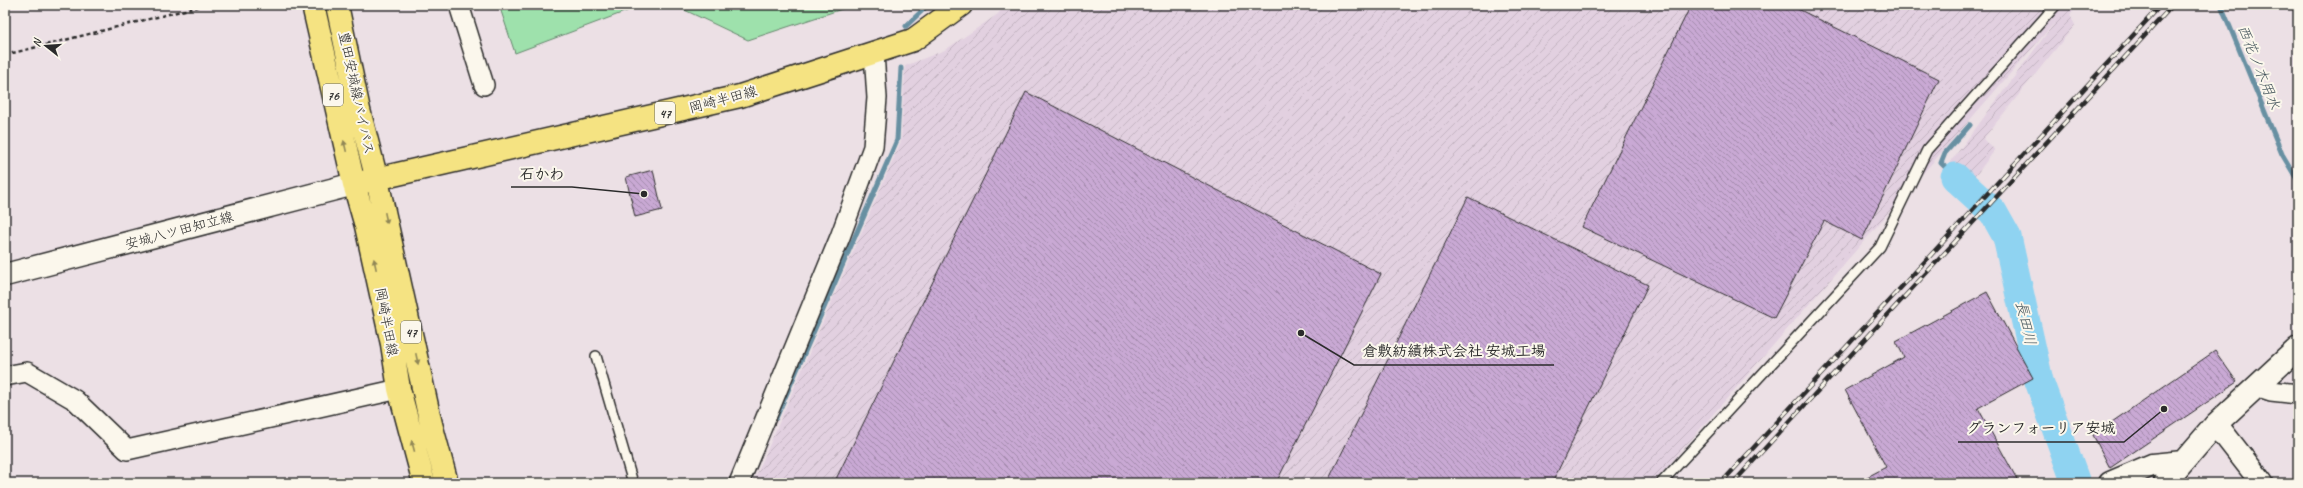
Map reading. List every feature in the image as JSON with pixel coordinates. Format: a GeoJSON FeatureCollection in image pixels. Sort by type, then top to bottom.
{"type":"FeatureCollection","features":[{"type":"Feature","properties":{"kind":"main road","name":"豊田安城線バイパス"},"geometry":{"type":"LineString","coordinates":[[313,5],[354,184]]}},
{"type":"Feature","properties":{"kind":"main road","name":"豊田安城線バイパス"},"geometry":{"type":"LineString","coordinates":[[337,5],[359,110],[378,180]]}},
{"type":"Feature","properties":{"kind":"main road","name":"岡崎半田線"},"geometry":{"type":"LineString","coordinates":[[424,483],[399,389],[392,344],[366,226],[354,184],[378,180],[740,96],[913,40],[962,5]]}},
{"type":"Feature","properties":{"kind":"main road","name":"岡崎半田線"},"geometry":{"type":"LineString","coordinates":[[378,180],[431,424],[447,483]]}},
{"type":"Feature","properties":{"kind":"main road","name":"安城八ツ田知立線"},"geometry":{"type":"LineString","coordinates":[[5,275],[354,184]]}},
{"type":"Feature","properties":{"kind":"main road"},"geometry":{"type":"LineString","coordinates":[[2165,483],[2216,424],[2298,348]]}},
{"type":"Feature","properties":{"kind":"main road"},"geometry":{"type":"LineString","coordinates":[[2216,424],[2262,483]]}},
{"type":"Feature","properties":{"kind":"main road"},"geometry":{"type":"LineString","coordinates":[[2110,483],[2152,465],[2183,462]]}},
{"type":"Feature","properties":{"kind":"street"},"geometry":{"type":"LineString","coordinates":[[459,5],[484,84]]}},
{"type":"Feature","properties":{"kind":"street"},"geometry":{"type":"LineString","coordinates":[[739,483],[840,237],[873,147],[877,98],[874,52]]}},
{"type":"Feature","properties":{"kind":"street"},"geometry":{"type":"LineString","coordinates":[[5,376],[27,372],[75,400],[127,450],[399,389]]}},
{"type":"Feature","properties":{"kind":"street"},"geometry":{"type":"LineString","coordinates":[[2256,386],[2271,391],[2298,394]]}},
{"type":"Feature","properties":{"kind":"lane"},"geometry":{"type":"LineString","coordinates":[[1661,483],[1880,247],[1927,150],[2056,5]]}},
{"type":"Feature","properties":{"kind":"lane"},"geometry":{"type":"LineString","coordinates":[[596,356],[633,483]]}},
{"type":"Feature","properties":{"kind":"path"},"geometry":{"type":"LineString","coordinates":[[5,55],[205,5]]}},
{"type":"Feature","properties":{"kind":"shaded area"},"geometry":{"type":"Polygon","coordinates":[[[1005,5],[2079,5],[2070,15],[2075,25],[1983,139],[1995,150],[1970,183],[1949,164],[2056,21],[1653,483],[753,483],[901,141],[905,66],[945,50],[998,14],[1005,5]]]}},
{"type":"Feature","properties":{"kind":"green space"},"geometry":{"type":"Polygon","coordinates":[[[499,5],[643,5],[515,53],[499,5]]]}},
{"type":"Feature","properties":{"kind":"green space"},"geometry":{"type":"Polygon","coordinates":[[[674,5],[854,5],[748,40],[674,5]]]}},
{"type":"Feature","properties":{"kind":"building"},"geometry":{"type":"Polygon","coordinates":[[[1691,5],[1790,5],[1939,79],[1862,240],[1824,221],[1774,318],[1582,227],[1691,5]]]}},
{"type":"Feature","properties":{"kind":"building"},"geometry":{"type":"Polygon","coordinates":[[[1026,92],[1381,274],[1276,483],[834,483],[1026,92]]]}},
{"type":"Feature","properties":{"kind":"building"},"geometry":{"type":"Polygon","coordinates":[[[653,170],[662,210],[635,217],[626,177],[653,170]]]}},
{"type":"Feature","properties":{"kind":"building"},"geometry":{"type":"Polygon","coordinates":[[[1468,197],[1648,285],[1552,483],[1327,483],[1468,197]]]}},
{"type":"Feature","properties":{"kind":"building"},"geometry":{"type":"Polygon","coordinates":[[[1987,292],[2033,378],[1978,408],[2019,483],[1856,483],[1886,467],[1845,390],[1904,357],[1896,341],[1987,292]]]}},
{"type":"Feature","properties":{"kind":"building"},"geometry":{"type":"Polygon","coordinates":[[[2215,351],[2237,382],[2110,468],[2093,435],[2215,351]]]}},
{"type":"Feature","properties":{"kind":"waterway"},"geometry":{"type":"LineString","coordinates":[[906,26],[928,5]]}},
{"type":"Feature","properties":{"kind":"waterway","name":"西花ノ木用水"},"geometry":{"type":"LineString","coordinates":[[2221,5],[2282,154],[2298,181]]}},
{"type":"Feature","properties":{"kind":"waterway"},"geometry":{"type":"LineString","coordinates":[[776,418],[897,140],[901,68]]}},
{"type":"Feature","properties":{"kind":"waterway"},"geometry":{"type":"LineString","coordinates":[[1955,177],[1941,163],[1945,153],[1970,125]]}},
{"type":"Feature","properties":{"kind":"waterway","name":"長田川"},"geometry":{"type":"LineString","coordinates":[[1955,177],[1993,212],[2007,237],[2039,381],[2076,483]]}},
{"type":"Feature","properties":{"kind":"railway"},"geometry":{"type":"LineString","coordinates":[[1721,483],[2161,5]]}},
{"type":"Feature","properties":{"kind":"railway"},"geometry":{"type":"LineString","coordinates":[[1733,483],[2173,5]]}},
{"type":"Feature","properties":{"kind":"place","name":"石かわ"},"geometry":{"type":"Point","coordinates":[644,194]}},
{"type":"Feature","properties":{"kind":"place","name":"倉敷紡績株式会社 安城工場"},"geometry":{"type":"Point","coordinates":[1301,333]}},
{"type":"Feature","properties":{"kind":"place","name":"グランフォーリア安城"},"geometry":{"type":"Point","coordinates":[2164,409]}}]}
